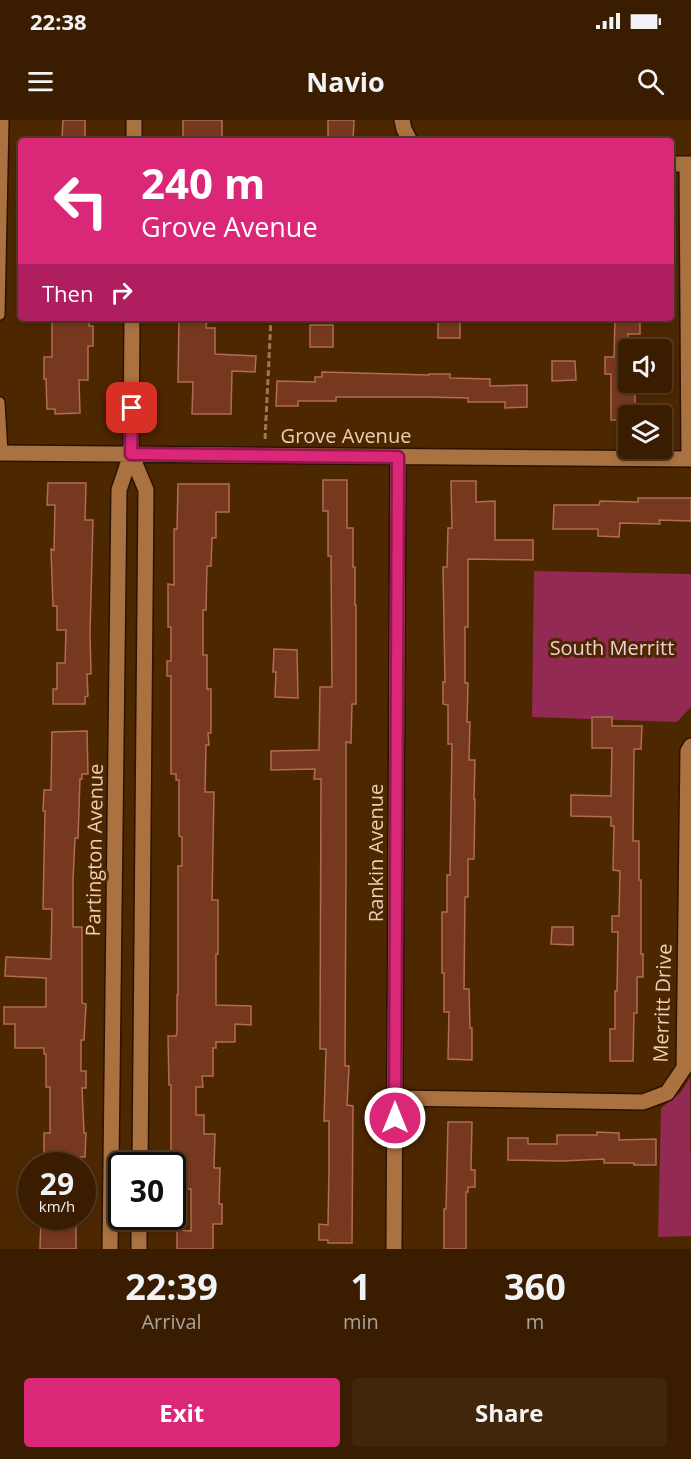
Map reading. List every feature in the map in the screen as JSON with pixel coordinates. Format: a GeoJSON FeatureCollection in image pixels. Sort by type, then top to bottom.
{"type":"FeatureCollection","features":[{"type":"Feature","properties":{"kind":"street"},"geometry":{"type":"LineString","coordinates":[[134,120],[134,138]]}},
{"type":"Feature","properties":{"kind":"street"},"geometry":{"type":"LineString","coordinates":[[402,120],[408,138]]}},
{"type":"Feature","properties":{"kind":"street"},"geometry":{"type":"LineString","coordinates":[[689,164],[690,459]]}},
{"type":"Feature","properties":{"kind":"street","name":"Partington Avenue"},"geometry":{"type":"LineString","coordinates":[[110,1249],[120,489],[131,454],[132,321]]}},
{"type":"Feature","properties":{"kind":"street","name":"Grove Avenue"},"geometry":{"type":"LineString","coordinates":[[2,453],[690,459]]}},
{"type":"Feature","properties":{"kind":"street","name":"Partington Avenue"},"geometry":{"type":"LineString","coordinates":[[131,454],[146,490],[140,1152]]}},
{"type":"Feature","properties":{"kind":"street","name":"Rankin Avenue"},"geometry":{"type":"LineString","coordinates":[[394,1249],[398,457]]}},
{"type":"Feature","properties":{"kind":"street","name":"Merritt Drive"},"geometry":{"type":"LineString","coordinates":[[395,1098],[643,1102],[667,1093],[684,1068],[688,751],[691,746]]}},
{"type":"Feature","properties":{"kind":"street"},"geometry":{"type":"LineString","coordinates":[[139,1230],[139,1249]]}},
{"type":"Feature","properties":{"kind":"lane"},"geometry":{"type":"LineString","coordinates":[[0,315],[3,120]]}},
{"type":"Feature","properties":{"kind":"lane"},"geometry":{"type":"LineString","coordinates":[[0,402],[2,453]]}},
{"type":"Feature","properties":{"kind":"path"},"geometry":{"type":"LineString","coordinates":[[265,441],[271,321]]}},
{"type":"Feature","properties":{"kind":"green space","name":"South Merritt"},"geometry":{"type":"Polygon","coordinates":[[[534,571],[691,574],[691,707],[677,722],[532,717],[534,571]]]}},
{"type":"Feature","properties":{"kind":"green space"},"geometry":{"type":"Polygon","coordinates":[[[690,1078],[691,1236],[658,1237],[661,1108],[680,1093],[690,1078]]]}},
{"type":"Feature","properties":{"kind":"building"},"geometry":{"type":"Polygon","coordinates":[[[63,120],[85,120],[85,137],[62,137],[63,120]]]}},
{"type":"Feature","properties":{"kind":"building"},"geometry":{"type":"Polygon","coordinates":[[[183,120],[222,120],[222,138],[183,138],[183,120]]]}},
{"type":"Feature","properties":{"kind":"building"},"geometry":{"type":"Polygon","coordinates":[[[328,120],[354,120],[353,138],[328,138],[328,120]]]}},
{"type":"Feature","properties":{"kind":"building"},"geometry":{"type":"Polygon","coordinates":[[[179,321],[207,321],[206,328],[215,328],[215,354],[256,356],[255,372],[232,371],[231,414],[192,414],[193,382],[178,382],[179,321]]]}},
{"type":"Feature","properties":{"kind":"building"},"geometry":{"type":"Polygon","coordinates":[[[438,321],[460,321],[460,338],[438,338],[438,321]]]}},
{"type":"Feature","properties":{"kind":"building"},"geometry":{"type":"Polygon","coordinates":[[[615,321],[640,321],[640,334],[628,334],[628,339],[618,339],[618,393],[635,393],[635,405],[618,405],[618,420],[611,420],[611,374],[605,374],[605,357],[614,357],[615,321]]]}},
{"type":"Feature","properties":{"kind":"building"},"geometry":{"type":"Polygon","coordinates":[[[52,322],[89,322],[89,326],[93,326],[93,346],[88,346],[88,380],[79,380],[80,413],[55,414],[55,409],[47,409],[44,357],[52,357],[52,322]]]}},
{"type":"Feature","properties":{"kind":"building"},"geometry":{"type":"Polygon","coordinates":[[[310,325],[333,325],[333,347],[310,347],[310,325]]]}},
{"type":"Feature","properties":{"kind":"building"},"geometry":{"type":"Polygon","coordinates":[[[552,361],[575,361],[576,380],[552,381],[552,361]]]}},
{"type":"Feature","properties":{"kind":"building"},"geometry":{"type":"Polygon","coordinates":[[[322,372],[450,374],[450,378],[490,379],[490,386],[527,385],[527,407],[505,408],[505,402],[468,402],[468,398],[428,397],[336,397],[336,401],[298,401],[298,406],[276,406],[277,381],[315,382],[315,377],[322,377],[322,372]]]}},
{"type":"Feature","properties":{"kind":"building"},"geometry":{"type":"Polygon","coordinates":[[[323,480],[347,480],[347,528],[353,528],[353,567],[355,567],[356,704],[352,704],[351,743],[346,742],[345,1066],[349,1066],[347,1105],[353,1106],[352,1243],[328,1243],[328,1240],[319,1240],[319,1224],[328,1225],[329,1170],[329,1121],[324,1121],[326,1049],[320,1049],[321,779],[314,779],[315,769],[271,770],[271,751],[319,750],[320,687],[332,687],[331,556],[328,556],[328,511],[323,511],[323,480]]]}},
{"type":"Feature","properties":{"kind":"building"},"geometry":{"type":"Polygon","coordinates":[[[451,481],[476,481],[476,502],[495,501],[495,540],[533,540],[533,560],[468,559],[465,683],[468,683],[469,760],[475,760],[475,799],[474,859],[468,859],[468,897],[465,897],[464,989],[469,989],[472,1060],[448,1059],[449,1012],[444,1012],[444,973],[442,973],[442,912],[447,912],[447,875],[450,875],[452,744],[448,744],[448,705],[443,704],[443,682],[445,682],[443,567],[447,567],[448,528],[452,528],[451,481]]]}},
{"type":"Feature","properties":{"kind":"building"},"geometry":{"type":"Polygon","coordinates":[[[48,483],[86,483],[85,520],[93,520],[91,674],[87,674],[88,696],[85,697],[85,704],[53,704],[53,689],[57,689],[57,663],[65,663],[66,630],[57,630],[57,606],[53,606],[51,549],[54,550],[55,505],[47,505],[48,483]]]}},
{"type":"Feature","properties":{"kind":"building"},"geometry":{"type":"Polygon","coordinates":[[[178,484],[229,484],[229,512],[216,512],[216,538],[212,538],[211,566],[207,566],[206,610],[203,610],[203,655],[207,655],[207,689],[211,689],[211,733],[208,733],[209,745],[206,745],[205,792],[214,792],[212,900],[218,900],[216,1005],[251,1006],[251,1025],[235,1024],[235,1042],[216,1042],[216,1048],[213,1048],[213,1076],[202,1076],[203,1087],[196,1087],[196,1115],[204,1115],[204,1134],[215,1134],[214,1168],[220,1168],[219,1204],[222,1204],[222,1224],[213,1224],[213,1249],[177,1249],[177,1230],[191,1231],[191,1189],[186,1189],[186,1152],[171,1152],[168,1036],[176,1036],[177,1033],[178,866],[182,866],[182,837],[179,836],[179,780],[176,780],[176,774],[171,774],[171,676],[167,676],[167,661],[171,661],[168,584],[174,585],[174,529],[177,529],[178,484]]]}},
{"type":"Feature","properties":{"kind":"building"},"geometry":{"type":"Polygon","coordinates":[[[638,498],[691,498],[691,521],[659,520],[660,524],[620,523],[619,537],[598,536],[598,529],[553,529],[554,505],[599,505],[600,501],[638,502],[638,498]]]}},
{"type":"Feature","properties":{"kind":"building"},"geometry":{"type":"Polygon","coordinates":[[[274,649],[297,650],[298,698],[275,697],[274,649]]]}},
{"type":"Feature","properties":{"kind":"building"},"geometry":{"type":"Polygon","coordinates":[[[592,717],[612,717],[612,726],[642,726],[641,749],[634,749],[633,841],[639,841],[643,977],[637,977],[633,1061],[610,1061],[610,1029],[615,1029],[618,932],[612,932],[612,916],[619,916],[620,871],[613,870],[614,826],[611,826],[611,817],[571,816],[571,795],[611,796],[612,748],[592,748],[592,717]]]}},
{"type":"Feature","properties":{"kind":"building"},"geometry":{"type":"Polygon","coordinates":[[[87,731],[88,774],[82,774],[82,779],[80,779],[78,838],[75,838],[73,880],[73,927],[82,927],[82,1003],[86,1004],[84,1040],[81,1040],[81,1071],[86,1071],[86,1088],[82,1088],[85,1152],[44,1152],[44,1133],[50,1133],[50,1087],[46,1087],[46,1054],[44,1054],[44,1048],[15,1048],[15,1024],[4,1024],[4,1007],[46,1007],[46,978],[5,976],[6,957],[51,959],[52,909],[43,909],[45,811],[43,811],[44,790],[51,790],[52,732],[87,731]]]}},
{"type":"Feature","properties":{"kind":"building"},"geometry":{"type":"Polygon","coordinates":[[[552,927],[573,927],[573,945],[551,944],[552,927]]]}},
{"type":"Feature","properties":{"kind":"building"},"geometry":{"type":"Polygon","coordinates":[[[448,1122],[472,1122],[471,1170],[475,1170],[475,1187],[468,1187],[468,1192],[466,1192],[466,1249],[444,1249],[448,1122]]]}},
{"type":"Feature","properties":{"kind":"building"},"geometry":{"type":"Polygon","coordinates":[[[597,1132],[619,1133],[619,1140],[656,1139],[656,1165],[604,1163],[604,1159],[508,1160],[508,1138],[528,1138],[528,1144],[557,1144],[557,1135],[597,1135],[597,1132]]]}},
{"type":"Feature","properties":{"kind":"building"},"geometry":{"type":"Polygon","coordinates":[[[41,1230],[76,1230],[76,1249],[40,1249],[41,1230]]]}},
{"type":"Feature","properties":{"kind":"route"},"geometry":{"type":"LineString","coordinates":[[132,408],[131,454],[398,457],[395,1118]]}}]}
